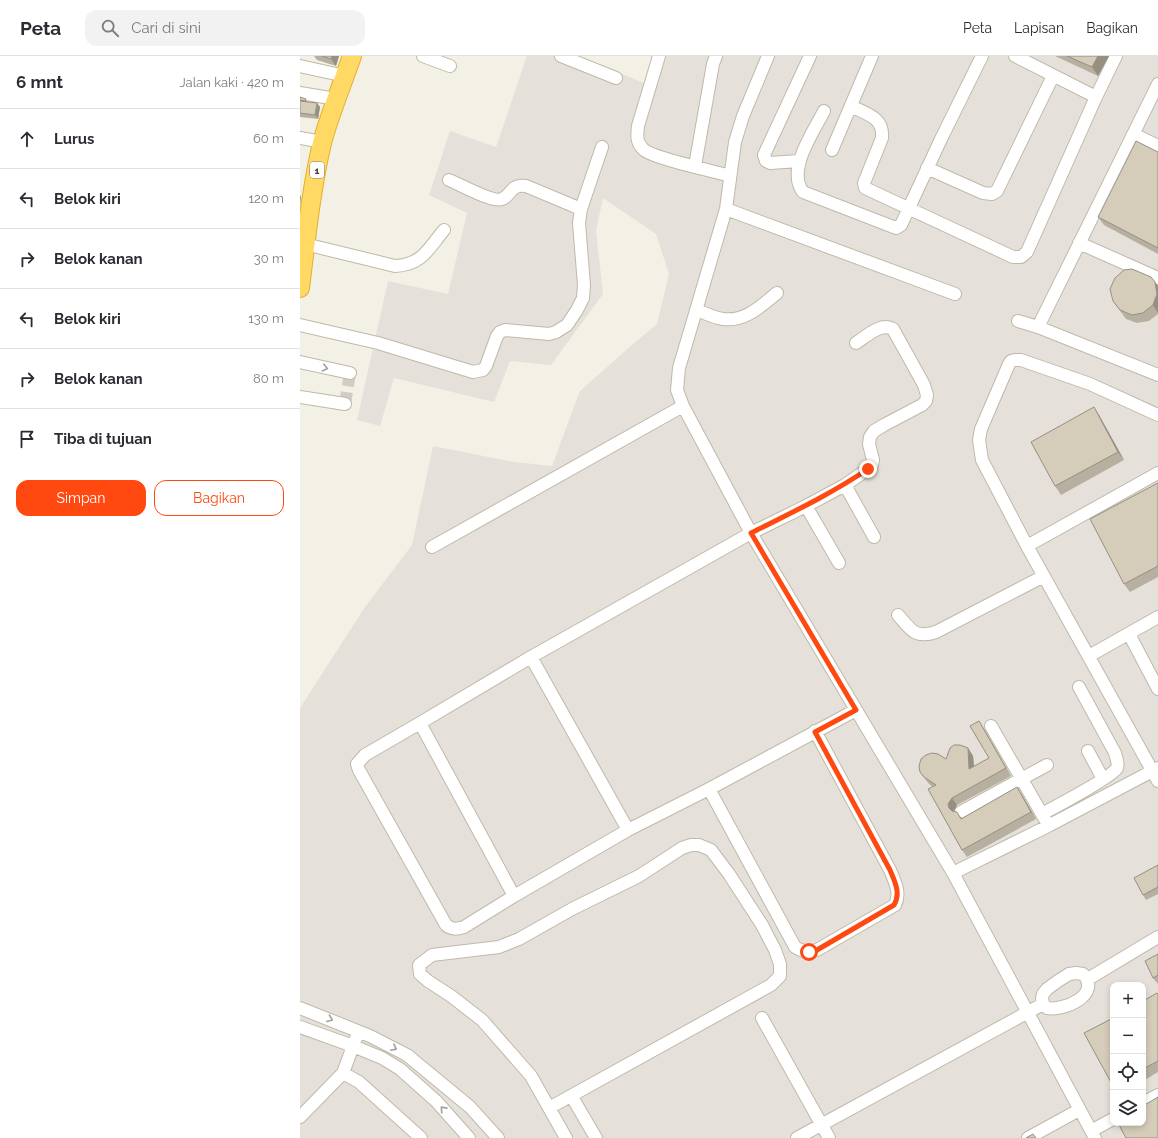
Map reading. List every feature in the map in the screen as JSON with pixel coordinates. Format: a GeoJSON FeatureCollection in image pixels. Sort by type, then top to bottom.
{"type":"FeatureCollection","features":[{"type":"Feature","properties":{"kind":"highway","name":"1"},"geometry":{"type":"LineString","coordinates":[[300,288],[305,244],[322,142],[352,56]]}},
{"type":"Feature","properties":{"kind":"street"},"geometry":{"type":"LineString","coordinates":[[423,56],[450,66]]}},
{"type":"Feature","properties":{"kind":"street"},"geometry":{"type":"LineString","coordinates":[[561,56],[616,78]]}},
{"type":"Feature","properties":{"kind":"street"},"geometry":{"type":"LineString","coordinates":[[659,56],[638,126],[638,143],[648,154],[730,176]]}},
{"type":"Feature","properties":{"kind":"street"},"geometry":{"type":"LineString","coordinates":[[695,166],[713,64],[716,56]]}},
{"type":"Feature","properties":{"kind":"street"},"geometry":{"type":"LineString","coordinates":[[768,56],[743,116],[735,142],[726,209],[679,368],[677,390],[683,406],[751,533],[953,873],[1093,1134],[1110,1121]]}},
{"type":"Feature","properties":{"kind":"street"},"geometry":{"type":"LineString","coordinates":[[799,161],[770,163],[766,161],[764,155],[810,56]]}},
{"type":"Feature","properties":{"kind":"street"},"geometry":{"type":"LineString","coordinates":[[832,150],[872,56]]}},
{"type":"Feature","properties":{"kind":"street"},"geometry":{"type":"LineString","coordinates":[[824,110],[799,161],[797,180],[803,192],[896,228],[901,226],[927,168],[982,56]]}},
{"type":"Feature","properties":{"kind":"street"},"geometry":{"type":"LineString","coordinates":[[1015,56],[1096,97]]}},
{"type":"Feature","properties":{"kind":"street"},"geometry":{"type":"LineString","coordinates":[[851,106],[877,120],[881,125],[882,138],[864,183],[865,188],[1013,257],[1021,257],[1027,252],[1096,97],[1116,56]]}},
{"type":"Feature","properties":{"kind":"street"},"geometry":{"type":"LineString","coordinates":[[300,66],[345,76]]}},
{"type":"Feature","properties":{"kind":"street"},"geometry":{"type":"LineString","coordinates":[[927,168],[983,193],[992,194],[997,191],[1052,76]]}},
{"type":"Feature","properties":{"kind":"street"},"geometry":{"type":"LineString","coordinates":[[1038,327],[1133,134],[1152,108],[1158,84]]}},
{"type":"Feature","properties":{"kind":"street"},"geometry":{"type":"LineString","coordinates":[[300,93],[336,99]]}},
{"type":"Feature","properties":{"kind":"street"},"geometry":{"type":"LineString","coordinates":[[1133,134],[1158,146]]}},
{"type":"Feature","properties":{"kind":"street"},"geometry":{"type":"LineString","coordinates":[[300,138],[322,142]]}},
{"type":"Feature","properties":{"kind":"street"},"geometry":{"type":"LineString","coordinates":[[300,325],[378,343],[473,372],[483,370],[486,366],[497,336],[500,332],[505,330],[549,334],[556,332],[566,325],[577,310],[583,298],[584,285],[579,223],[581,209],[602,147]]}},
{"type":"Feature","properties":{"kind":"street"},"geometry":{"type":"LineString","coordinates":[[449,180],[494,199],[503,198],[515,186],[526,186],[581,209]]}},
{"type":"Feature","properties":{"kind":"street"},"geometry":{"type":"LineString","coordinates":[[726,209],[955,294]]}},
{"type":"Feature","properties":{"kind":"street"},"geometry":{"type":"LineString","coordinates":[[305,244],[394,266],[405,266],[420,259],[444,230]]}},
{"type":"Feature","properties":{"kind":"street"},"geometry":{"type":"LineString","coordinates":[[1079,243],[1158,278]]}},
{"type":"Feature","properties":{"kind":"street"},"geometry":{"type":"LineString","coordinates":[[697,310],[722,319],[739,319],[756,310],[777,293]]}},
{"type":"Feature","properties":{"kind":"street"},"geometry":{"type":"LineString","coordinates":[[1018,321],[1038,327],[1158,376]]}},
{"type":"Feature","properties":{"kind":"street"},"geometry":{"type":"LineString","coordinates":[[856,342],[882,327],[888,326],[893,329],[924,385],[927,395],[926,401],[922,405],[874,431],[870,437],[869,444],[873,460],[872,465],[868,469],[845,485],[751,533],[531,657],[420,724],[365,755],[357,764],[446,926],[451,929],[464,927],[514,896],[628,830],[709,789],[856,710]]}},
{"type":"Feature","properties":{"kind":"street"},"geometry":{"type":"LineString","coordinates":[[953,873],[1156,774],[1027,546],[982,460],[979,444],[981,429],[1004,374],[1011,361],[1021,360],[1090,384],[1158,415]]}},
{"type":"Feature","properties":{"kind":"street"},"geometry":{"type":"LineString","coordinates":[[300,362],[350,373]]}},
{"type":"Feature","properties":{"kind":"street"},"geometry":{"type":"LineString","coordinates":[[300,397],[345,404]]}},
{"type":"Feature","properties":{"kind":"street"},"geometry":{"type":"LineString","coordinates":[[432,547],[683,406]]}},
{"type":"Feature","properties":{"kind":"street"},"geometry":{"type":"LineString","coordinates":[[1027,546],[1158,473]]}},
{"type":"Feature","properties":{"kind":"street"},"geometry":{"type":"LineString","coordinates":[[845,485],[874,537]]}},
{"type":"Feature","properties":{"kind":"street"},"geometry":{"type":"LineString","coordinates":[[806,506],[839,563]]}},
{"type":"Feature","properties":{"kind":"street"},"geometry":{"type":"LineString","coordinates":[[898,615],[908,627],[917,634],[926,635],[936,632],[1044,576]]}},
{"type":"Feature","properties":{"kind":"street"},"geometry":{"type":"LineString","coordinates":[[1089,656],[1158,617]]}},
{"type":"Feature","properties":{"kind":"street"},"geometry":{"type":"LineString","coordinates":[[1129,634],[1158,689]]}},
{"type":"Feature","properties":{"kind":"street"},"geometry":{"type":"LineString","coordinates":[[531,657],[628,830]]}},
{"type":"Feature","properties":{"kind":"street"},"geometry":{"type":"LineString","coordinates":[[1042,814],[1103,779],[1114,772],[1118,766],[1115,753],[1079,687]]}},
{"type":"Feature","properties":{"kind":"street"},"geometry":{"type":"LineString","coordinates":[[420,724],[514,896]]}},
{"type":"Feature","properties":{"kind":"street"},"geometry":{"type":"LineString","coordinates":[[991,726],[1048,826]]}},
{"type":"Feature","properties":{"kind":"street"},"geometry":{"type":"LineString","coordinates":[[709,789],[796,947],[801,951],[809,952],[817,950],[894,905],[898,898],[895,881],[890,870],[815,732]]}},
{"type":"Feature","properties":{"kind":"street"},"geometry":{"type":"LineString","coordinates":[[1088,751],[1103,779]]}},
{"type":"Feature","properties":{"kind":"street"},"geometry":{"type":"LineString","coordinates":[[961,812],[1047,765]]}},
{"type":"Feature","properties":{"kind":"street"},"geometry":{"type":"LineString","coordinates":[[549,1108],[572,1097],[683,1033],[771,986],[780,976],[780,964],[775,950],[762,925],[729,874],[710,850],[699,845],[691,845],[682,848],[639,876],[572,909],[519,939],[499,947],[432,955],[419,965],[420,974],[428,982],[451,996],[482,1020],[531,1076],[549,1108],[566,1138]]}},
{"type":"Feature","properties":{"kind":"street"},"geometry":{"type":"LineString","coordinates":[[1088,979],[1158,937]]}},
{"type":"Feature","properties":{"kind":"street"},"geometry":{"type":"LineString","coordinates":[[1069,974],[1083,974],[1088,979],[1089,986],[1087,993],[1079,1000],[1058,1009],[1047,1008],[1043,1004],[1042,998],[1047,989],[1069,974]]}},
{"type":"Feature","properties":{"kind":"street"},"geometry":{"type":"LineString","coordinates":[[797,1138],[1043,1004]]}},
{"type":"Feature","properties":{"kind":"street"},"geometry":{"type":"LineString","coordinates":[[300,1008],[359,1031],[407,1055],[470,1107],[498,1138]]}},
{"type":"Feature","properties":{"kind":"street"},"geometry":{"type":"LineString","coordinates":[[762,1018],[829,1138]]}},
{"type":"Feature","properties":{"kind":"street"},"geometry":{"type":"LineString","coordinates":[[300,1027],[382,1058],[400,1069],[436,1101],[469,1138]]}},
{"type":"Feature","properties":{"kind":"street"},"geometry":{"type":"LineString","coordinates":[[300,1117],[343,1073],[359,1031]]}},
{"type":"Feature","properties":{"kind":"street"},"geometry":{"type":"LineString","coordinates":[[343,1073],[359,1082],[421,1138]]}},
{"type":"Feature","properties":{"kind":"street"},"geometry":{"type":"LineString","coordinates":[[1146,1101],[1158,1095]]}},
{"type":"Feature","properties":{"kind":"street"},"geometry":{"type":"LineString","coordinates":[[572,1097],[596,1138]]}},
{"type":"Feature","properties":{"kind":"street"},"geometry":{"type":"LineString","coordinates":[[1028,1138],[1079,1110]]}},
{"type":"Feature","properties":{"kind":"shaded area"},"geometry":{"type":"Polygon","coordinates":[[[527,56],[553,56],[607,75],[610,69],[644,83],[653,56],[1158,56],[1158,1138],[300,1138],[300,708],[365,607],[412,545],[433,446],[514,462],[552,466],[580,391],[657,324],[669,274],[656,234],[603,198],[596,231],[603,294],[551,365],[510,361],[494,402],[394,378],[380,426],[357,420],[388,281],[448,294],[467,213],[429,195],[450,131],[496,147],[527,56]]]}},
{"type":"Feature","properties":{"kind":"building"},"geometry":{"type":"Polygon","coordinates":[[[322,56],[332,56],[331,59],[322,56]]]}},
{"type":"Feature","properties":{"kind":"building"},"geometry":{"type":"Polygon","coordinates":[[[1067,56],[1098,56],[1092,67],[1067,56]]]}},
{"type":"Feature","properties":{"kind":"building"},"geometry":{"type":"Polygon","coordinates":[[[300,97],[306,99],[305,101],[300,100],[300,97]]]}},
{"type":"Feature","properties":{"kind":"building"},"geometry":{"type":"Polygon","coordinates":[[[300,101],[317,103],[315,115],[300,113],[300,101]]]}},
{"type":"Feature","properties":{"kind":"building"},"geometry":{"type":"Polygon","coordinates":[[[1136,141],[1158,152],[1158,248],[1098,217],[1136,141]]]}},
{"type":"Feature","properties":{"kind":"building"},"geometry":{"type":"Polygon","coordinates":[[[1132,269],[1151,277],[1155,282],[1157,294],[1153,305],[1143,313],[1132,315],[1120,310],[1113,301],[1110,289],[1115,278],[1124,270],[1132,269]]]}},
{"type":"Feature","properties":{"kind":"building"},"geometry":{"type":"Polygon","coordinates":[[[1094,407],[1118,452],[1055,486],[1031,442],[1094,407]]]}},
{"type":"Feature","properties":{"kind":"building"},"geometry":{"type":"Polygon","coordinates":[[[1158,483],[1158,566],[1124,584],[1090,519],[1158,483]]]}},
{"type":"Feature","properties":{"kind":"building"},"geometry":{"type":"Polygon","coordinates":[[[979,721],[1006,768],[952,798],[948,804],[949,808],[952,811],[957,812],[961,819],[1017,787],[1031,812],[962,850],[928,789],[936,785],[924,777],[920,772],[919,766],[921,759],[932,753],[938,754],[946,759],[950,748],[954,745],[960,745],[968,748],[969,769],[989,758],[970,726],[979,721]]]}},
{"type":"Feature","properties":{"kind":"building"},"geometry":{"type":"Polygon","coordinates":[[[1158,865],[1158,887],[1143,895],[1134,878],[1158,865]]]}},
{"type":"Feature","properties":{"kind":"building"},"geometry":{"type":"Polygon","coordinates":[[[1158,954],[1158,975],[1153,978],[1145,961],[1158,954]]]}},
{"type":"Feature","properties":{"kind":"building"},"geometry":{"type":"Polygon","coordinates":[[[1157,993],[1158,994],[1158,1061],[1146,1067],[1146,1018],[1146,999],[1157,993]]]}},
{"type":"Feature","properties":{"kind":"building"},"geometry":{"type":"Polygon","coordinates":[[[1110,1020],[1110,1081],[1084,1033],[1110,1020]]]}},
{"type":"Feature","properties":{"kind":"building"},"geometry":{"type":"Polygon","coordinates":[[[1158,1097],[1158,1138],[1126,1138],[1120,1126],[1146,1126],[1146,1104],[1158,1097]]]}},
{"type":"Feature","properties":{"kind":"building"},"geometry":{"type":"Polygon","coordinates":[[[1033,1134],[1036,1138],[1026,1138],[1033,1134]]]}},
{"type":"Feature","properties":{"kind":"tunnel"},"geometry":{"type":"LineString","coordinates":[[345,404],[350,373]]}},
{"type":"Feature","properties":{"kind":"route"},"geometry":{"type":"LineString","coordinates":[[809,952],[817,950],[894,905],[898,898],[898,891],[890,870],[815,732],[856,710],[751,533],[845,485],[868,469]]}}]}
